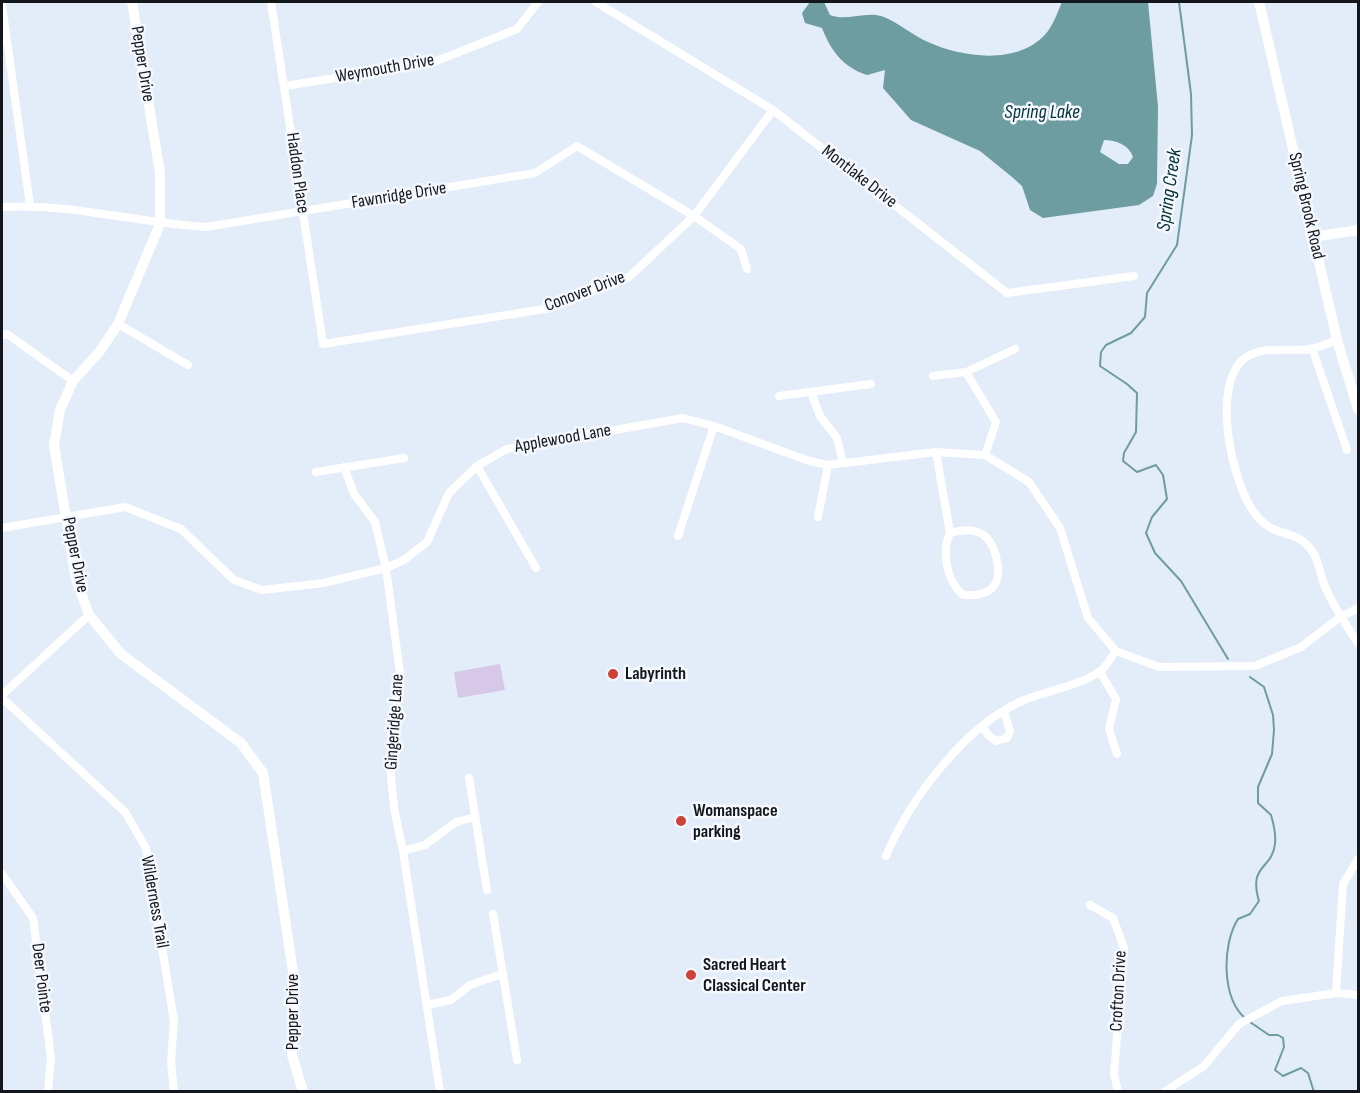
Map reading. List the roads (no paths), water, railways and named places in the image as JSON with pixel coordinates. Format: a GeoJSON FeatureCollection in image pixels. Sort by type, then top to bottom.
{"type":"FeatureCollection","features":[{"type":"Feature","properties":{"kind":"street","name":"Pepper Drive"},"geometry":{"type":"LineString","coordinates":[[132,2],[160,173],[160,224],[118,324],[100,351],[73,381],[60,410],[54,445],[76,579],[89,615],[121,654],[241,743],[263,773],[296,985],[292,1055],[303,1092]]}},
{"type":"Feature","properties":{"kind":"street","name":"Haddon Place"},"geometry":{"type":"LineString","coordinates":[[271,2],[323,344]]}},
{"type":"Feature","properties":{"kind":"street","name":"Weymouth Drive"},"geometry":{"type":"LineString","coordinates":[[285,86],[434,62],[518,29],[538,2]]}},
{"type":"Feature","properties":{"kind":"street","name":"Montlake Drive"},"geometry":{"type":"LineString","coordinates":[[596,2],[773,110],[1007,293],[1134,276]]}},
{"type":"Feature","properties":{"kind":"street","name":"Spring Brook Road"},"geometry":{"type":"LineString","coordinates":[[1259,2],[1337,340],[1359,409]]}},
{"type":"Feature","properties":{"kind":"street"},"geometry":{"type":"LineString","coordinates":[[2,5],[30,205]]}},
{"type":"Feature","properties":{"kind":"street","name":"Conover Drive"},"geometry":{"type":"LineString","coordinates":[[323,344],[551,308],[628,277],[694,216],[773,110]]}},
{"type":"Feature","properties":{"kind":"street","name":"Fawnridge Drive"},"geometry":{"type":"LineString","coordinates":[[2,207],[30,205],[160,224],[206,227],[536,173],[578,146],[694,216],[741,249],[747,269]]}},
{"type":"Feature","properties":{"kind":"street"},"geometry":{"type":"LineString","coordinates":[[1313,237],[1359,230]]}},
{"type":"Feature","properties":{"kind":"street"},"geometry":{"type":"LineString","coordinates":[[118,324],[188,365]]}},
{"type":"Feature","properties":{"kind":"street"},"geometry":{"type":"LineString","coordinates":[[2,335],[7,334],[73,381]]}},
{"type":"Feature","properties":{"kind":"street"},"geometry":{"type":"LineString","coordinates":[[1337,340],[1312,348],[1264,351],[1248,356],[1235,366],[1228,387],[1227,427],[1233,466],[1254,514],[1270,530],[1292,535],[1309,547],[1339,618],[1359,643]]}},
{"type":"Feature","properties":{"kind":"street"},"geometry":{"type":"LineString","coordinates":[[1312,348],[1347,450]]}},
{"type":"Feature","properties":{"kind":"street"},"geometry":{"type":"LineString","coordinates":[[933,376],[966,372],[1015,350]]}},
{"type":"Feature","properties":{"kind":"street"},"geometry":{"type":"LineString","coordinates":[[966,372],[996,422],[985,455]]}},
{"type":"Feature","properties":{"kind":"street"},"geometry":{"type":"LineString","coordinates":[[779,396],[871,384]]}},
{"type":"Feature","properties":{"kind":"street"},"geometry":{"type":"LineString","coordinates":[[811,392],[820,416],[837,438],[843,463]]}},
{"type":"Feature","properties":{"kind":"street","name":"Applewood Lane"},"geometry":{"type":"LineString","coordinates":[[2,528],[67,515],[125,507],[161,519],[181,530],[234,580],[262,590],[323,583],[386,568],[404,560],[428,542],[449,493],[477,466],[507,448],[683,418],[714,426],[810,461],[828,465],[936,452],[985,455],[1029,482],[1060,528],[1088,618],[1116,651],[1159,667],[1255,666],[1301,647],[1339,618],[1359,608]]}},
{"type":"Feature","properties":{"kind":"street"},"geometry":{"type":"LineString","coordinates":[[678,536],[714,426]]}},
{"type":"Feature","properties":{"kind":"street"},"geometry":{"type":"LineString","coordinates":[[936,452],[950,533],[946,543],[950,578],[963,595],[987,593],[995,587],[999,578],[994,545],[988,536],[979,532],[960,530],[950,533]]}},
{"type":"Feature","properties":{"kind":"street"},"geometry":{"type":"LineString","coordinates":[[316,472],[404,458]]}},
{"type":"Feature","properties":{"kind":"street"},"geometry":{"type":"LineString","coordinates":[[818,516],[828,465]]}},
{"type":"Feature","properties":{"kind":"street"},"geometry":{"type":"LineString","coordinates":[[477,466],[536,568]]}},
{"type":"Feature","properties":{"kind":"street","name":"Gingeridge Lane"},"geometry":{"type":"LineString","coordinates":[[344,467],[354,494],[375,522],[386,568],[400,673],[390,765],[394,808],[403,850],[440,1092]]}},
{"type":"Feature","properties":{"kind":"street"},"geometry":{"type":"LineString","coordinates":[[2,696],[89,615]]}},
{"type":"Feature","properties":{"kind":"street"},"geometry":{"type":"LineString","coordinates":[[886,856],[914,802],[961,747],[982,727],[1021,701],[1100,672],[1116,651]]}},
{"type":"Feature","properties":{"kind":"street"},"geometry":{"type":"LineString","coordinates":[[1100,672],[1116,699],[1109,729],[1117,754]]}},
{"type":"Feature","properties":{"kind":"street","name":"Wilderness Trail"},"geometry":{"type":"LineString","coordinates":[[2,696],[125,812],[146,848],[174,1021],[171,1061],[174,1092]]}},
{"type":"Feature","properties":{"kind":"street"},"geometry":{"type":"LineString","coordinates":[[982,727],[996,741],[1007,738],[1010,731],[1004,712]]}},
{"type":"Feature","properties":{"kind":"street"},"geometry":{"type":"LineString","coordinates":[[469,778],[487,890]]}},
{"type":"Feature","properties":{"kind":"street"},"geometry":{"type":"LineString","coordinates":[[403,850],[425,845],[456,822],[475,817]]}},
{"type":"Feature","properties":{"kind":"street"},"geometry":{"type":"LineString","coordinates":[[1336,993],[1344,884],[1359,859]]}},
{"type":"Feature","properties":{"kind":"street","name":"Deer Pointe"},"geometry":{"type":"LineString","coordinates":[[2,874],[33,918],[51,1058],[48,1092]]}},
{"type":"Feature","properties":{"kind":"street","name":"Crofton Drive"},"geometry":{"type":"LineString","coordinates":[[1090,905],[1113,918],[1124,948],[1114,1074],[1118,1092]]}},
{"type":"Feature","properties":{"kind":"street"},"geometry":{"type":"LineString","coordinates":[[493,914],[517,1060]]}},
{"type":"Feature","properties":{"kind":"street"},"geometry":{"type":"LineString","coordinates":[[427,1005],[451,1000],[470,985],[486,977],[502,974]]}},
{"type":"Feature","properties":{"kind":"street"},"geometry":{"type":"LineString","coordinates":[[1164,1092],[1204,1066],[1242,1023],[1282,1001],[1336,993],[1359,994]]}},
{"type":"Feature","properties":{"kind":"water","name":"Spring Lake"},"geometry":{"type":"Polygon","coordinates":[[[810,2],[824,2],[830,15],[836,17],[877,15],[942,48],[991,56],[1023,50],[1037,42],[1050,28],[1062,2],[1148,2],[1158,107],[1157,184],[1153,196],[1139,205],[1043,218],[1030,210],[1022,186],[1012,177],[980,151],[911,120],[883,88],[885,70],[867,75],[851,68],[834,51],[822,28],[805,23],[802,13],[810,2]],[[1104,140],[1100,152],[1119,164],[1128,164],[1133,157],[1128,149],[1122,144],[1104,140]]]}},
{"type":"Feature","properties":{"kind":"waterway","name":"Spring Creek"},"geometry":{"type":"LineString","coordinates":[[1179,2],[1191,94],[1192,135],[1177,245],[1147,293],[1145,317],[1131,333],[1106,345],[1101,352],[1100,366],[1137,393],[1136,432],[1124,453],[1123,461],[1137,472],[1156,465],[1163,475],[1167,499],[1152,517],[1146,533],[1155,553],[1181,581],[1228,659]]}},
{"type":"Feature","properties":{"kind":"waterway","name":"Spring Creek"},"geometry":{"type":"LineString","coordinates":[[1246,1019],[1238,1010],[1228,985],[1229,942],[1238,919],[1250,914],[1259,901],[1256,880],[1270,859],[1275,841],[1271,815],[1258,803],[1258,787],[1272,754],[1273,715],[1264,687],[1250,677]]}},
{"type":"Feature","properties":{"kind":"waterway","name":"Spring Creek"},"geometry":{"type":"LineString","coordinates":[[1250,1022],[1269,1035],[1278,1035],[1283,1038],[1284,1047],[1275,1070],[1283,1076],[1301,1068],[1308,1073],[1314,1092]]}},
{"type":"Feature","properties":{"kind":"place","name":"Labyrinth"},"geometry":{"type":"Point","coordinates":[613,674]}},
{"type":"Feature","properties":{"kind":"place","name":"Womanspace parking"},"geometry":{"type":"Point","coordinates":[681,821]}},
{"type":"Feature","properties":{"kind":"place","name":"Sacred Heart Classical Center"},"geometry":{"type":"Point","coordinates":[691,975]}}]}
